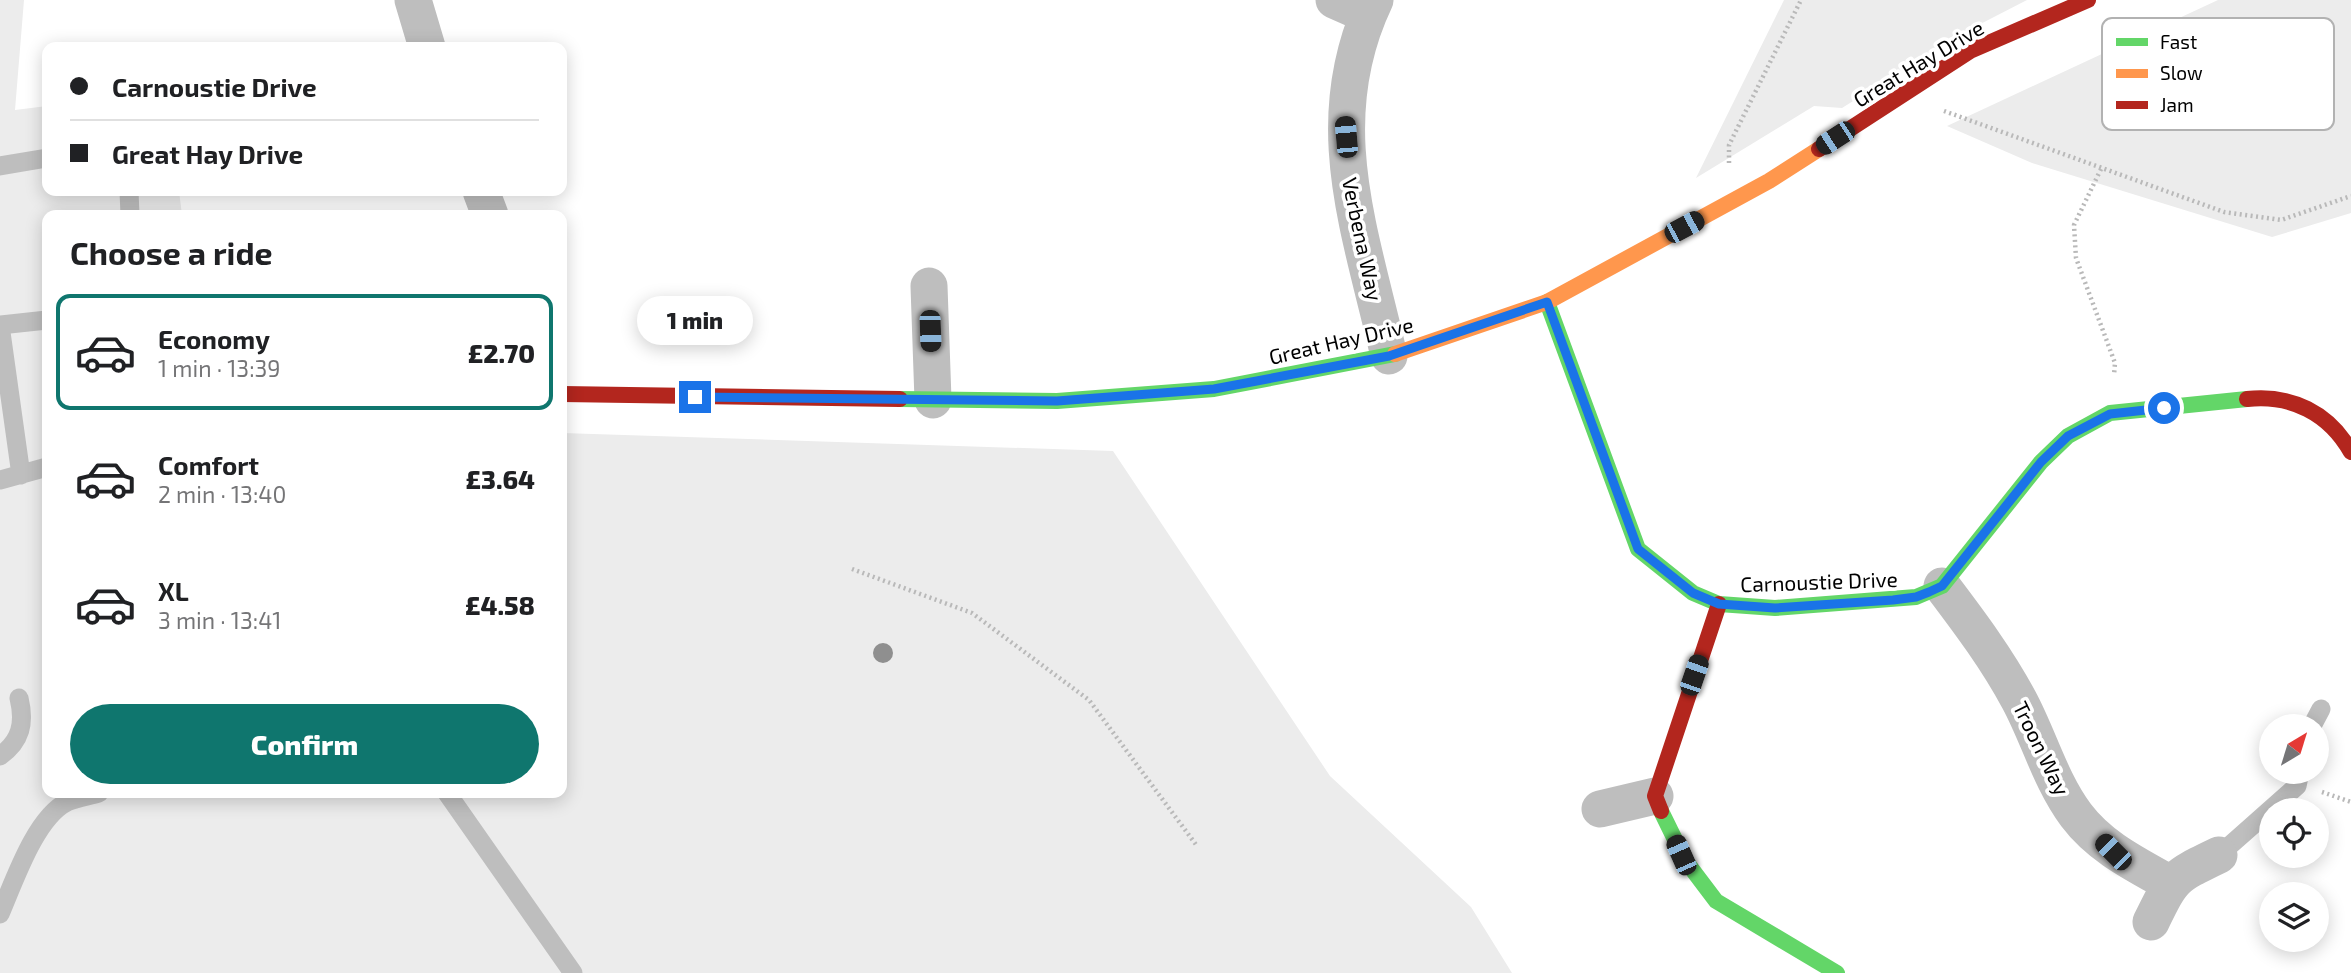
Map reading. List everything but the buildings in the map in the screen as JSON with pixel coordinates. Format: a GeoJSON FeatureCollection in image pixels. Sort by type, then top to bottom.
{"type":"FeatureCollection","features":[{"type":"Feature","properties":{"kind":"street"},"geometry":{"type":"LineString","coordinates":[[413,0],[426,42]]}},
{"type":"Feature","properties":{"kind":"street"},"geometry":{"type":"LineString","coordinates":[[1334,0],[1371,8]]}},
{"type":"Feature","properties":{"kind":"street","name":"Great Hay Drive"},"geometry":{"type":"LineString","coordinates":[[567,394],[1057,401],[1214,389],[1389,356],[1547,302],[1769,181],[1970,51],[2088,0]]}},
{"type":"Feature","properties":{"kind":"street","name":"Verbena Way"},"geometry":{"type":"LineString","coordinates":[[1371,8],[1350,66],[1344,117],[1349,177],[1389,356]]}},
{"type":"Feature","properties":{"kind":"street"},"geometry":{"type":"LineString","coordinates":[[929,286],[933,400]]}},
{"type":"Feature","properties":{"kind":"street","name":"Carnoustie Drive"},"geometry":{"type":"LineString","coordinates":[[1547,302],[1638,549],[1693,593],[1719,604],[1775,608],[1916,597],[1942,586]]}},
{"type":"Feature","properties":{"kind":"street"},"geometry":{"type":"LineString","coordinates":[[1942,586],[2041,462],[2068,436],[2110,414],[2271,396],[2312,409],[2342,436],[2351,452]]}},
{"type":"Feature","properties":{"kind":"street","name":"Troon Way"},"geometry":{"type":"LineString","coordinates":[[1942,586],[1989,648],[2076,815],[2113,852],[2169,883]]}},
{"type":"Feature","properties":{"kind":"street"},"geometry":{"type":"LineString","coordinates":[[1719,604],[1655,796],[1681,855],[1697,877],[1728,910],[1837,973]]}},
{"type":"Feature","properties":{"kind":"street"},"geometry":{"type":"LineString","coordinates":[[1600,809],[1655,796]]}},
{"type":"Feature","properties":{"kind":"street"},"geometry":{"type":"LineString","coordinates":[[2151,922],[2169,883],[2219,855]]}},
{"type":"Feature","properties":{"kind":"lane"},"geometry":{"type":"LineString","coordinates":[[0,166],[42,159]]}},
{"type":"Feature","properties":{"kind":"lane"},"geometry":{"type":"LineString","coordinates":[[21,475],[0,325],[42,321]]}},
{"type":"Feature","properties":{"kind":"lane"},"geometry":{"type":"LineString","coordinates":[[0,480],[42,469]]}},
{"type":"Feature","properties":{"kind":"lane"},"geometry":{"type":"LineString","coordinates":[[0,756],[13,747],[20,733],[19,698]]}},
{"type":"Feature","properties":{"kind":"lane"},"geometry":{"type":"LineString","coordinates":[[2318,714],[2321,709]]}},
{"type":"Feature","properties":{"kind":"lane"},"geometry":{"type":"LineString","coordinates":[[2219,855],[2297,784]]}},
{"type":"Feature","properties":{"kind":"lane"},"geometry":{"type":"LineString","coordinates":[[0,914],[34,839],[49,817],[66,803],[82,798]]}},
{"type":"Feature","properties":{"kind":"lane"},"geometry":{"type":"LineString","coordinates":[[450,798],[573,973]]}},
{"type":"Feature","properties":{"kind":"path"},"geometry":{"type":"LineString","coordinates":[[1729,202],[1729,145],[1801,0]]}},
{"type":"Feature","properties":{"kind":"path"},"geometry":{"type":"LineString","coordinates":[[1900,96],[2224,212],[2280,220],[2351,196]]}},
{"type":"Feature","properties":{"kind":"path"},"geometry":{"type":"LineString","coordinates":[[2101,169],[2074,225],[2076,258],[2115,363],[2110,414]]}},
{"type":"Feature","properties":{"kind":"path"},"geometry":{"type":"LineString","coordinates":[[852,569],[972,613],[1089,700],[1197,846]]}},
{"type":"Feature","properties":{"kind":"shaded area"},"geometry":{"type":"Polygon","coordinates":[[[0,0],[24,0],[15,110],[42,107],[42,196],[180,196],[181,210],[42,210],[42,798],[567,798],[567,433],[1113,451],[1330,776],[1471,907],[1512,973],[0,973],[0,0]]]}},
{"type":"Feature","properties":{"kind":"shaded area"},"geometry":{"type":"Polygon","coordinates":[[[1784,0],[2027,0],[1959,35],[1842,108],[1814,106],[1696,178],[1784,0]]]}},
{"type":"Feature","properties":{"kind":"shaded area"},"geometry":{"type":"Polygon","coordinates":[[[2218,0],[2351,0],[2351,213],[2272,237],[2032,163],[1947,126],[2102,54],[2102,130],[2334,130],[2334,18],[2179,18],[2218,0]]]}},
{"type":"Feature","properties":{"kind":"traffic: fast"},"geometry":{"type":"LineString","coordinates":[[1547,302],[1638,549],[1693,593],[1719,604],[1775,608],[1916,597],[1942,586],[2041,462],[2068,436],[2110,413],[2247,399]]}},
{"type":"Feature","properties":{"kind":"traffic: fast"},"geometry":{"type":"LineString","coordinates":[[900,399],[1057,401],[1214,389],[1395,354]]}},
{"type":"Feature","properties":{"kind":"traffic: fast"},"geometry":{"type":"LineString","coordinates":[[1661,811],[1685,860],[1716,901],[1837,973]]}},
{"type":"Feature","properties":{"kind":"traffic: slow"},"geometry":{"type":"LineString","coordinates":[[1395,354],[1547,302],[1769,181],[1819,149]]}},
{"type":"Feature","properties":{"kind":"traffic: jam"},"geometry":{"type":"LineString","coordinates":[[1819,149],[1970,51],[2088,0]]}},
{"type":"Feature","properties":{"kind":"traffic: jam"},"geometry":{"type":"LineString","coordinates":[[567,394],[900,399]]}},
{"type":"Feature","properties":{"kind":"traffic: jam"},"geometry":{"type":"LineString","coordinates":[[2247,399],[2279,400],[2307,409],[2332,427],[2351,452]]}},
{"type":"Feature","properties":{"kind":"traffic: jam"},"geometry":{"type":"LineString","coordinates":[[1661,811],[1655,796],[1719,604]]}},
{"type":"Feature","properties":{"kind":"route"},"geometry":{"type":"LineString","coordinates":[[695,397],[1057,401],[1214,389],[1389,356],[1547,302],[1638,549],[1693,593],[1719,604],[1775,608],[1916,597],[1942,586],[2041,462],[2068,436],[2110,414],[2164,408]]}}]}
